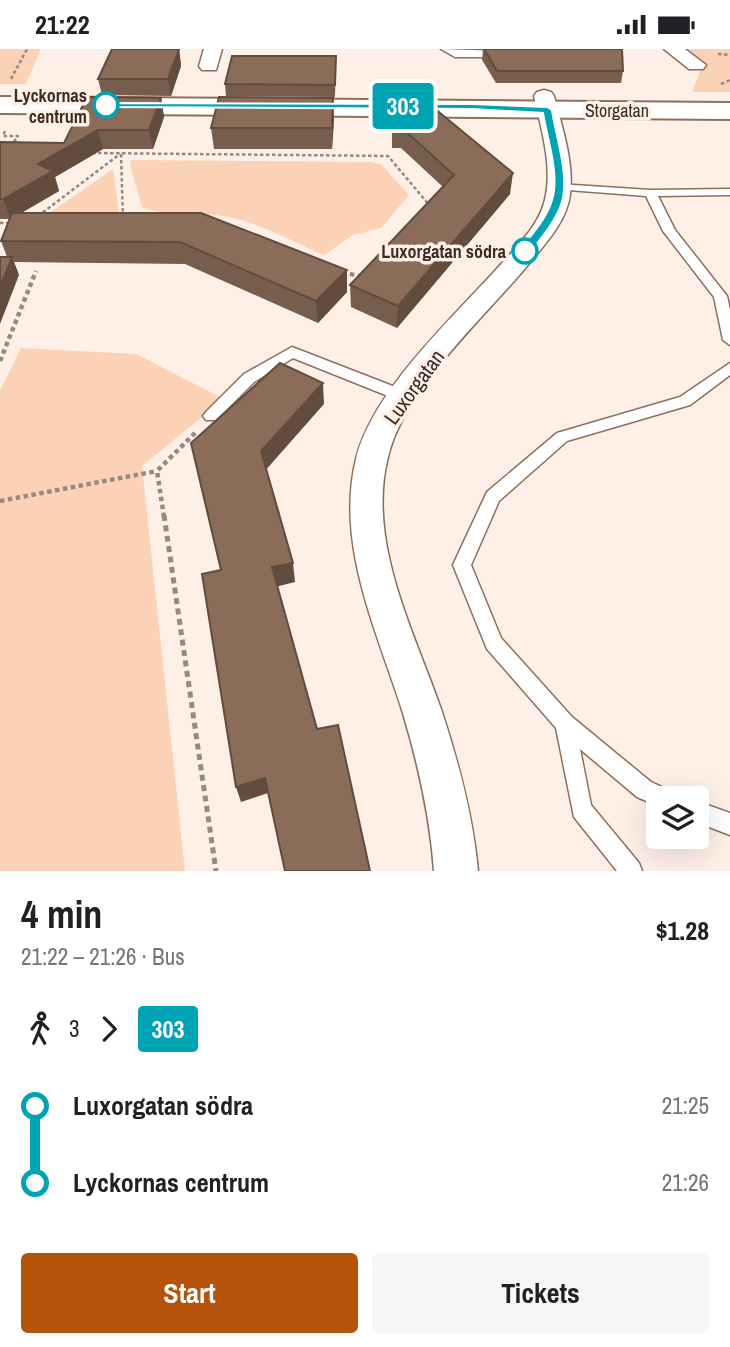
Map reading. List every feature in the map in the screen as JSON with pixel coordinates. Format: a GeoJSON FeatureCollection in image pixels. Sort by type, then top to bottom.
{"type":"FeatureCollection","features":[{"type":"Feature","properties":{"kind":"main road","name":"Storgatan"},"geometry":{"type":"LineString","coordinates":[[4,103],[472,107],[730,97]]}},
{"type":"Feature","properties":{"kind":"main road","name":"Storgatan"},"geometry":{"type":"LineString","coordinates":[[546,103],[730,111]]}},
{"type":"Feature","properties":{"kind":"street"},"geometry":{"type":"LineString","coordinates":[[673,49],[696,65]]}},
{"type":"Feature","properties":{"kind":"street","name":"Luxorgatan"},"geometry":{"type":"LineString","coordinates":[[456,871],[455,845],[434,749],[372,560],[366,524],[365,489],[372,455],[385,422],[403,396],[544,227],[553,212],[559,187],[546,103]]}},
{"type":"Feature","properties":{"kind":"lane"},"geometry":{"type":"LineString","coordinates":[[446,49],[455,54],[504,54]]}},
{"type":"Feature","properties":{"kind":"lane"},"geometry":{"type":"LineString","coordinates":[[559,187],[650,193],[730,193]]}},
{"type":"Feature","properties":{"kind":"lane"},"geometry":{"type":"LineString","coordinates":[[650,193],[669,231],[720,296],[730,340]]}},
{"type":"Feature","properties":{"kind":"lane"},"geometry":{"type":"LineString","coordinates":[[211,416],[249,378],[292,352],[403,396]]}},
{"type":"Feature","properties":{"kind":"lane"},"geometry":{"type":"LineString","coordinates":[[646,790],[565,725],[494,643],[462,565],[493,497],[562,437],[685,401],[730,368]]}},
{"type":"Feature","properties":{"kind":"lane"},"geometry":{"type":"LineString","coordinates":[[565,725],[581,810],[631,871]]}},
{"type":"Feature","properties":{"kind":"lane"},"geometry":{"type":"LineString","coordinates":[[709,816],[730,824]]}},
{"type":"Feature","properties":{"kind":"path"},"geometry":{"type":"LineString","coordinates":[[8,152],[18,136],[3,137],[4,103],[27,49]]}},
{"type":"Feature","properties":{"kind":"path"},"geometry":{"type":"LineString","coordinates":[[83,153],[388,156],[431,204],[422,214]]}},
{"type":"Feature","properties":{"kind":"path"},"geometry":{"type":"LineString","coordinates":[[121,153],[123,221]]}},
{"type":"Feature","properties":{"kind":"path"},"geometry":{"type":"LineString","coordinates":[[29,223],[121,153]]}},
{"type":"Feature","properties":{"kind":"path"},"geometry":{"type":"LineString","coordinates":[[0,223],[16,223]]}},
{"type":"Feature","properties":{"kind":"path"},"geometry":{"type":"LineString","coordinates":[[332,268],[358,278],[367,269]]}},
{"type":"Feature","properties":{"kind":"path"},"geometry":{"type":"LineString","coordinates":[[0,361],[36,271]]}},
{"type":"Feature","properties":{"kind":"path"},"geometry":{"type":"LineString","coordinates":[[0,501],[157,471],[211,416]]}},
{"type":"Feature","properties":{"kind":"path"},"geometry":{"type":"LineString","coordinates":[[157,471],[216,871]]}},
{"type":"Feature","properties":{"kind":"shaded area"},"geometry":{"type":"Polygon","coordinates":[[[0,49],[41,49],[26,84],[0,84],[0,49]]]}},
{"type":"Feature","properties":{"kind":"shaded area"},"geometry":{"type":"Polygon","coordinates":[[[671,49],[730,49],[730,92],[692,92],[703,64],[671,49]]]}},
{"type":"Feature","properties":{"kind":"shaded area"},"geometry":{"type":"Polygon","coordinates":[[[131,160],[371,162],[381,164],[409,195],[381,228],[353,235],[324,255],[245,221],[211,215],[162,212],[142,207],[130,165],[131,160]]]}},
{"type":"Feature","properties":{"kind":"shaded area"},"geometry":{"type":"Polygon","coordinates":[[[113,169],[119,213],[51,212],[113,169]]]}},
{"type":"Feature","properties":{"kind":"shaded area"},"geometry":{"type":"Polygon","coordinates":[[[21,348],[136,354],[224,399],[142,466],[185,871],[0,871],[0,391],[21,348]]]}},
{"type":"Feature","properties":{"kind":"building"},"geometry":{"type":"Polygon","coordinates":[[[112,49],[179,49],[168,79],[98,79],[112,49]]]}},
{"type":"Feature","properties":{"kind":"building"},"geometry":{"type":"Polygon","coordinates":[[[484,49],[622,49],[623,71],[497,71],[484,49]]]}},
{"type":"Feature","properties":{"kind":"building"},"geometry":{"type":"Polygon","coordinates":[[[232,56],[336,56],[335,85],[225,84],[232,56]]]}},
{"type":"Feature","properties":{"kind":"building"},"geometry":{"type":"Polygon","coordinates":[[[87,97],[161,98],[149,130],[98,130],[38,164],[53,171],[0,199],[0,142],[64,143],[87,97]]]}},
{"type":"Feature","properties":{"kind":"building"},"geometry":{"type":"Polygon","coordinates":[[[219,97],[333,98],[332,128],[211,128],[219,97]]]}},
{"type":"Feature","properties":{"kind":"building"},"geometry":{"type":"Polygon","coordinates":[[[392,98],[423,99],[513,173],[398,306],[350,285],[454,175],[402,128],[393,128],[392,98]]]}},
{"type":"Feature","properties":{"kind":"building"},"geometry":{"type":"Polygon","coordinates":[[[12,213],[201,213],[347,270],[316,301],[180,242],[1,241],[12,213]]]}},
{"type":"Feature","properties":{"kind":"building"},"geometry":{"type":"Polygon","coordinates":[[[0,257],[12,257],[0,287],[0,257]]]}},
{"type":"Feature","properties":{"kind":"building"},"geometry":{"type":"Polygon","coordinates":[[[280,363],[323,383],[261,451],[293,563],[272,567],[317,729],[338,725],[370,871],[285,871],[265,778],[236,787],[202,574],[221,570],[191,443],[280,363]]]}},
{"type":"Feature","properties":{"kind":"bus line","name":"303"},"geometry":{"type":"LineString","coordinates":[[106,105],[472,107],[547,110],[558,173],[558,199],[544,227],[525,251]]}},
{"type":"Feature","properties":{"kind":"place","name":"Lyckornas centrum"},"geometry":{"type":"Point","coordinates":[106,105]}},
{"type":"Feature","properties":{"kind":"place","name":"Luxorgatan södra"},"geometry":{"type":"Point","coordinates":[525,251]}}]}
